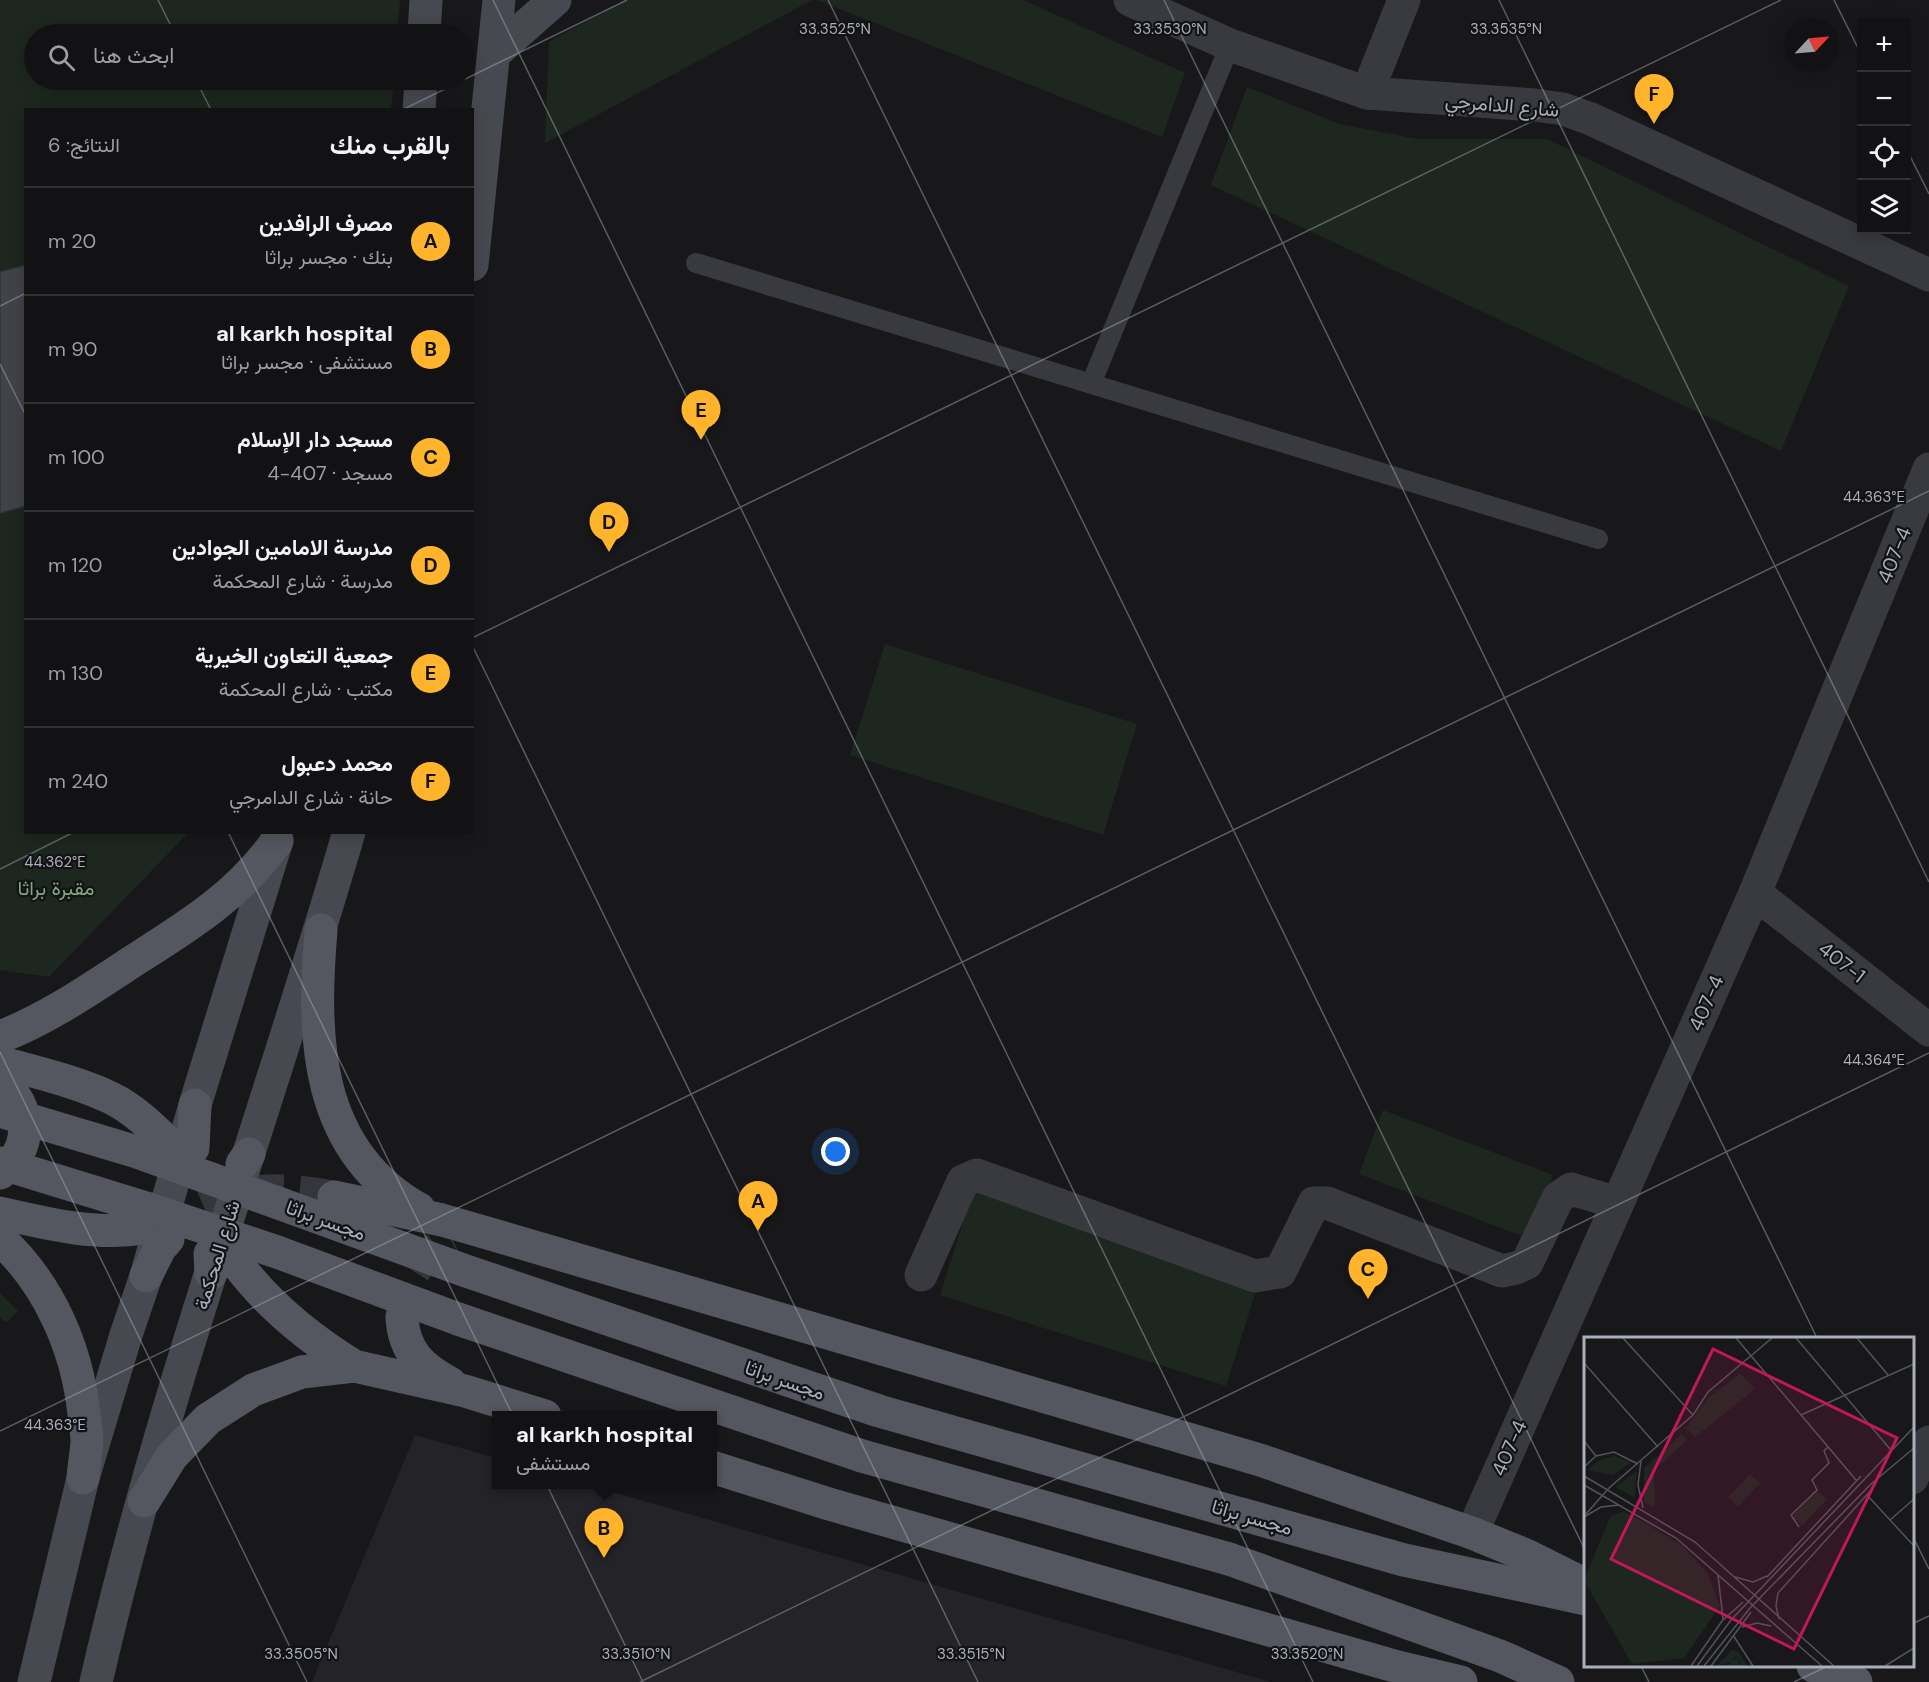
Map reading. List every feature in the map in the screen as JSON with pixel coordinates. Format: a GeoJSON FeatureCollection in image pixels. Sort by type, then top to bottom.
{"type":"FeatureCollection","features":[{"type":"Feature","properties":{"kind":"main road"},"geometry":{"type":"LineString","coordinates":[[425,24],[426,0]]}},
{"type":"Feature","properties":{"kind":"main road"},"geometry":{"type":"LineString","coordinates":[[474,247],[499,0]]}},
{"type":"Feature","properties":{"kind":"main road"},"geometry":{"type":"LineString","coordinates":[[495,53],[555,0]]}},
{"type":"Feature","properties":{"kind":"main road"},"geometry":{"type":"LineString","coordinates":[[419,108],[420,90]]}},
{"type":"Feature","properties":{"kind":"main road","name":"شارع المحكمة"},"geometry":{"type":"LineString","coordinates":[[96,1682],[114,1604],[219,1263],[245,1159],[321,930],[349,834]]}},
{"type":"Feature","properties":{"kind":"main road"},"geometry":{"type":"LineString","coordinates":[[0,1036],[23,1028],[57,1010],[204,914],[247,879],[278,837]]}},
{"type":"Feature","properties":{"kind":"main road"},"geometry":{"type":"LineString","coordinates":[[34,1682],[83,1478],[278,837]]}},
{"type":"Feature","properties":{"kind":"main road"},"geometry":{"type":"LineString","coordinates":[[321,930],[317,1001],[322,1057],[330,1101],[344,1135],[369,1171],[401,1199],[447,1229]]}},
{"type":"Feature","properties":{"kind":"main road"},"geometry":{"type":"LineString","coordinates":[[0,1062],[62,1080],[113,1099],[178,1143],[195,1105]]}},
{"type":"Feature","properties":{"kind":"main road"},"geometry":{"type":"LineString","coordinates":[[0,1081],[16,1097],[23,1113],[25,1130],[23,1146],[16,1159],[0,1173]]}},
{"type":"Feature","properties":{"kind":"main road","name":"مجسر براثا"},"geometry":{"type":"LineString","coordinates":[[0,1111],[137,1152],[466,1271],[879,1411],[1404,1560],[1584,1599]]}},
{"type":"Feature","properties":{"kind":"main road"},"geometry":{"type":"LineString","coordinates":[[0,1163],[146,1208],[277,1252],[458,1319],[862,1456],[1230,1560],[1500,1656],[1558,1682]]}},
{"type":"Feature","properties":{"kind":"main road"},"geometry":{"type":"LineString","coordinates":[[334,1197],[447,1229],[481,1237],[511,1240],[1260,1460],[1472,1533],[1528,1556],[1584,1584]]}},
{"type":"Feature","properties":{"kind":"main road"},"geometry":{"type":"LineString","coordinates":[[0,1213],[96,1230],[137,1229]]}},
{"type":"Feature","properties":{"kind":"main road"},"geometry":{"type":"LineString","coordinates":[[0,1239],[12,1250],[33,1277],[59,1318],[71,1350],[82,1396],[87,1440],[83,1478]]}},
{"type":"Feature","properties":{"kind":"main road"},"geometry":{"type":"LineString","coordinates":[[146,1276],[160,1248],[168,1239]]}},
{"type":"Feature","properties":{"kind":"main road"},"geometry":{"type":"LineString","coordinates":[[219,1263],[244,1273],[299,1327],[354,1366]]}},
{"type":"Feature","properties":{"kind":"main road"},"geometry":{"type":"LineString","coordinates":[[402,1318],[409,1348],[423,1367],[465,1391]]}},
{"type":"Feature","properties":{"kind":"main road"},"geometry":{"type":"LineString","coordinates":[[144,1501],[172,1456],[208,1419],[253,1390],[303,1372],[354,1366],[465,1391],[529,1411]]}},
{"type":"Feature","properties":{"kind":"main road"},"geometry":{"type":"LineString","coordinates":[[717,1469],[1395,1674],[1461,1682]]}},
{"type":"Feature","properties":{"kind":"main road"},"geometry":{"type":"LineString","coordinates":[[1822,1667],[1856,1682]]}},
{"type":"Feature","properties":{"kind":"street","name":"شارع الدامرجي"},"geometry":{"type":"LineString","coordinates":[[1130,0],[1230,45],[1367,93],[1536,105],[1592,119],[1929,275]]}},
{"type":"Feature","properties":{"kind":"street"},"geometry":{"type":"LineString","coordinates":[[1367,93],[1404,0]]}},
{"type":"Feature","properties":{"kind":"street","name":"407-4"},"geometry":{"type":"LineString","coordinates":[[1472,1533],[1755,893],[1929,469]]}},
{"type":"Feature","properties":{"kind":"street","name":"407-1"},"geometry":{"type":"LineString","coordinates":[[1755,893],[1929,1030]]}},
{"type":"Feature","properties":{"kind":"street"},"geometry":{"type":"LineString","coordinates":[[921,1275],[963,1181],[977,1175],[1255,1276],[1280,1272],[1314,1203],[1327,1203],[1502,1271],[1527,1263],[1558,1198],[1570,1189],[1618,1203]]}},
{"type":"Feature","properties":{"kind":"street"},"geometry":{"type":"LineString","coordinates":[[1914,1474],[1929,1442]]}},
{"type":"Feature","properties":{"kind":"lane"},"geometry":{"type":"LineString","coordinates":[[1091,384],[1230,45]]}},
{"type":"Feature","properties":{"kind":"lane"},"geometry":{"type":"LineString","coordinates":[[696,263],[1598,539]]}},
{"type":"Feature","properties":{"kind":"shaded area"},"geometry":{"type":"Polygon","coordinates":[[[415,1435],[492,1457],[492,1489],[602,1489],[1271,1682],[312,1682],[415,1435]]]}},
{"type":"Feature","properties":{"kind":"green space","name":"مقبرة براثا"},"geometry":{"type":"Polygon","coordinates":[[[0,0],[400,0],[398,24],[24,24],[24,90],[393,90],[391,108],[24,108],[24,834],[187,834],[49,977],[0,970],[0,0]]]}},
{"type":"Feature","properties":{"kind":"green space"},"geometry":{"type":"Polygon","coordinates":[[[625,0],[812,0],[545,143],[549,42],[625,0]]]}},
{"type":"Feature","properties":{"kind":"green space"},"geometry":{"type":"Polygon","coordinates":[[[817,0],[1023,0],[1185,73],[1162,137],[817,0]]]}},
{"type":"Feature","properties":{"kind":"green space"},"geometry":{"type":"Polygon","coordinates":[[[1247,87],[1340,124],[1417,139],[1547,139],[1849,286],[1781,451],[1211,185],[1247,87]]]}},
{"type":"Feature","properties":{"kind":"green space"},"geometry":{"type":"Polygon","coordinates":[[[885,644],[1137,724],[1103,835],[850,755],[885,644]]]}},
{"type":"Feature","properties":{"kind":"green space"},"geometry":{"type":"Polygon","coordinates":[[[1383,1110],[1553,1175],[1530,1239],[1359,1174],[1383,1110]]]}},
{"type":"Feature","properties":{"kind":"green space"},"geometry":{"type":"Polygon","coordinates":[[[975,1184],[1261,1275],[1226,1386],[940,1295],[975,1184]]]}},
{"type":"Feature","properties":{"kind":"green space"},"geometry":{"type":"Polygon","coordinates":[[[0,1293],[18,1311],[8,1321],[0,1317],[0,1293]]]}},
{"type":"Feature","properties":{"kind":"building"},"geometry":{"type":"Polygon","coordinates":[[[24,266],[24,507],[0,513],[0,272],[24,266]]]}},
{"type":"Feature","properties":{"kind":"tunnel"},"geometry":{"type":"LineString","coordinates":[[159,1226],[223,1199],[254,1192],[285,1191],[334,1197]]}},
{"type":"Feature","properties":{"kind":"tunnel"},"geometry":{"type":"LineString","coordinates":[[402,1318],[405,1292],[414,1271],[430,1253],[452,1239]]}},
{"type":"Feature","properties":{"kind":"place","name":"محمد دعبول"},"geometry":{"type":"Point","coordinates":[1654,124]}},
{"type":"Feature","properties":{"kind":"place","name":"جمعية التعاون الخيرية"},"geometry":{"type":"Point","coordinates":[701,440]}},
{"type":"Feature","properties":{"kind":"place","name":"مدرسة الامامين الجوادين"},"geometry":{"type":"Point","coordinates":[609,552]}},
{"type":"Feature","properties":{"kind":"place","name":"مصرف الرافدين"},"geometry":{"type":"Point","coordinates":[758,1231]}},
{"type":"Feature","properties":{"kind":"place","name":"مسجد دار الإسلام"},"geometry":{"type":"Point","coordinates":[1368,1299]}},
{"type":"Feature","properties":{"kind":"place","name":"al karkh hospital"},"geometry":{"type":"Point","coordinates":[604,1558]}}]}
